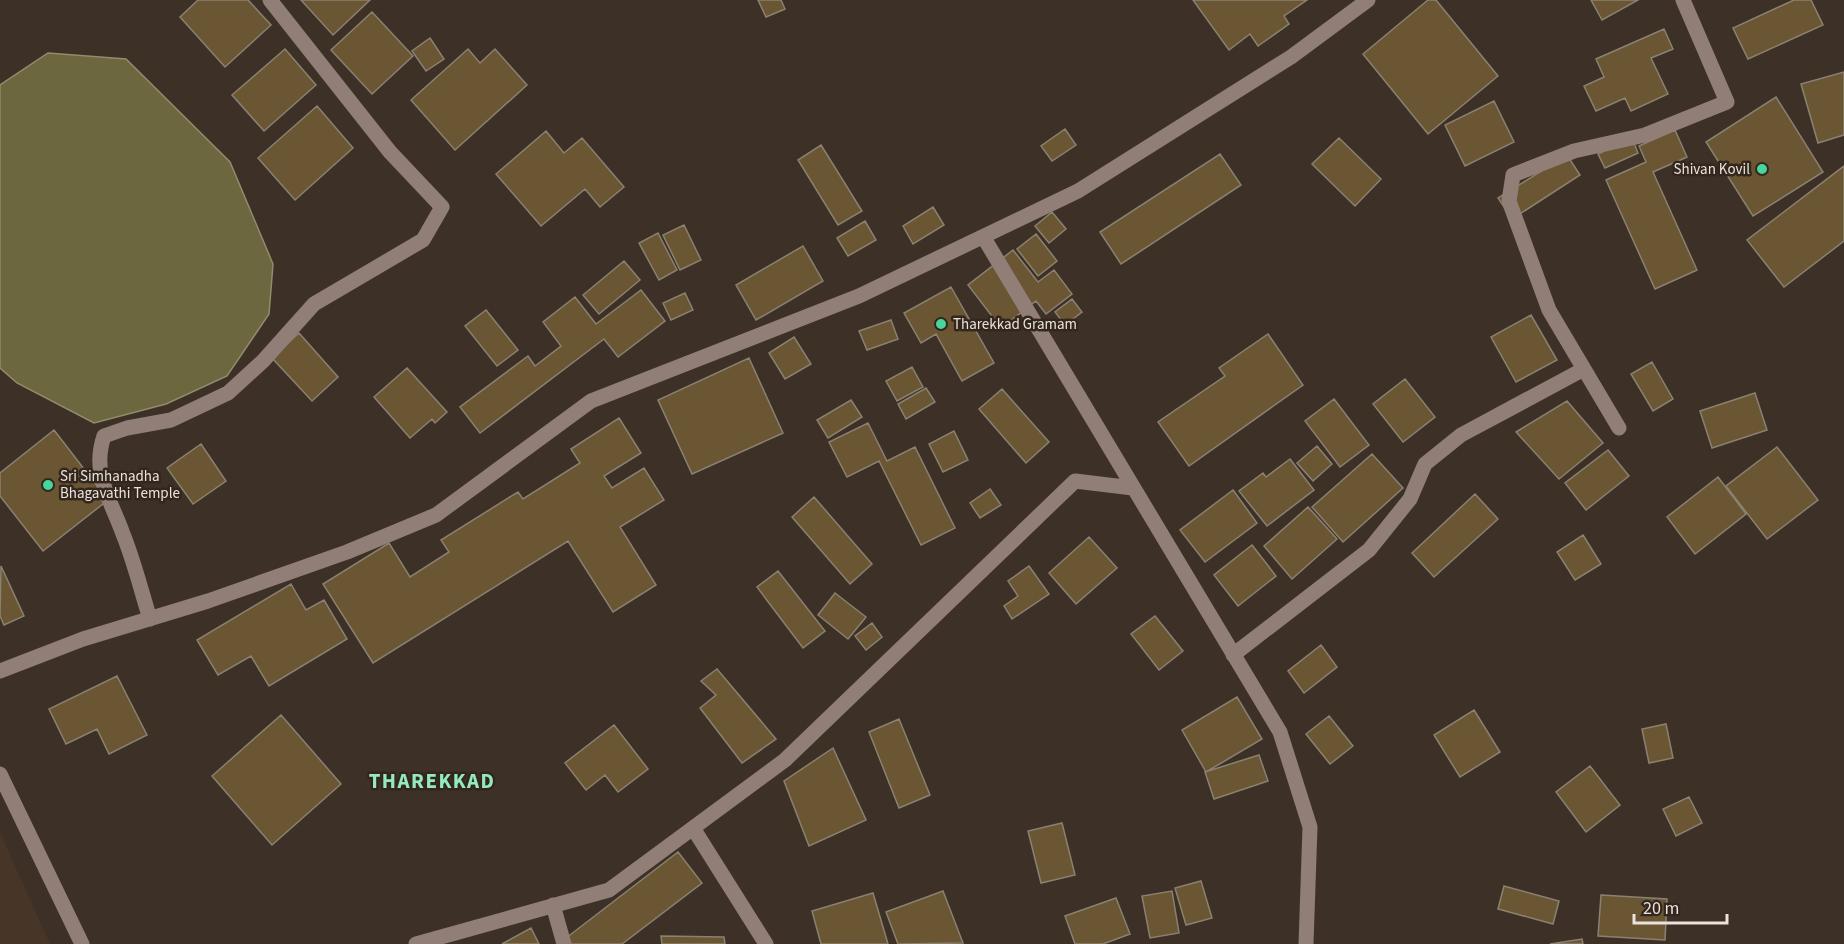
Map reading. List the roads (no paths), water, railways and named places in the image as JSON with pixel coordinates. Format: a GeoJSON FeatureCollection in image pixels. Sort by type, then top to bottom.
{"type":"FeatureCollection","features":[{"type":"Feature","properties":{"kind":"street"},"geometry":{"type":"LineString","coordinates":[[150,619],[123,533],[103,490],[99,451],[104,436],[127,428],[171,420],[228,393],[263,361],[314,304],[423,240],[442,207],[390,152],[270,0]]}},
{"type":"Feature","properties":{"kind":"street"},"geometry":{"type":"LineString","coordinates":[[0,671],[83,639],[150,619],[347,552],[436,515],[591,400],[859,296],[1078,191],[1291,57],[1368,0]]}},
{"type":"Feature","properties":{"kind":"street"},"geometry":{"type":"LineString","coordinates":[[1619,428],[1549,310],[1509,201],[1513,175],[1574,151],[1645,135],[1727,102],[1683,0]]}},
{"type":"Feature","properties":{"kind":"street"},"geometry":{"type":"LineString","coordinates":[[984,238],[1280,732],[1310,827],[1306,944]]}},
{"type":"Feature","properties":{"kind":"street"},"geometry":{"type":"LineString","coordinates":[[1233,655],[1369,550],[1410,499],[1425,464],[1461,435],[1584,369]]}},
{"type":"Feature","properties":{"kind":"street"},"geometry":{"type":"LineString","coordinates":[[416,944],[609,890],[785,760],[1075,481],[1134,488]]}},
{"type":"Feature","properties":{"kind":"street"},"geometry":{"type":"LineString","coordinates":[[0,774],[82,944]]}},
{"type":"Feature","properties":{"kind":"street"},"geometry":{"type":"LineString","coordinates":[[693,828],[766,944]]}},
{"type":"Feature","properties":{"kind":"street"},"geometry":{"type":"LineString","coordinates":[[553,905],[564,944]]}},
{"type":"Feature","properties":{"kind":"place","name":"Shivan Kovil"},"geometry":{"type":"Point","coordinates":[1762,169]}},
{"type":"Feature","properties":{"kind":"place","name":"Tharekkad Gramam"},"geometry":{"type":"Point","coordinates":[941,324]}},
{"type":"Feature","properties":{"kind":"place","name":"Sri Simhanadha Bhagavathi Temple"},"geometry":{"type":"Point","coordinates":[48,485]}},
{"type":"Feature","properties":{"kind":"district","name":"THAREKKAD"},"geometry":{"type":"Point","coordinates":[432,781]}}]}
